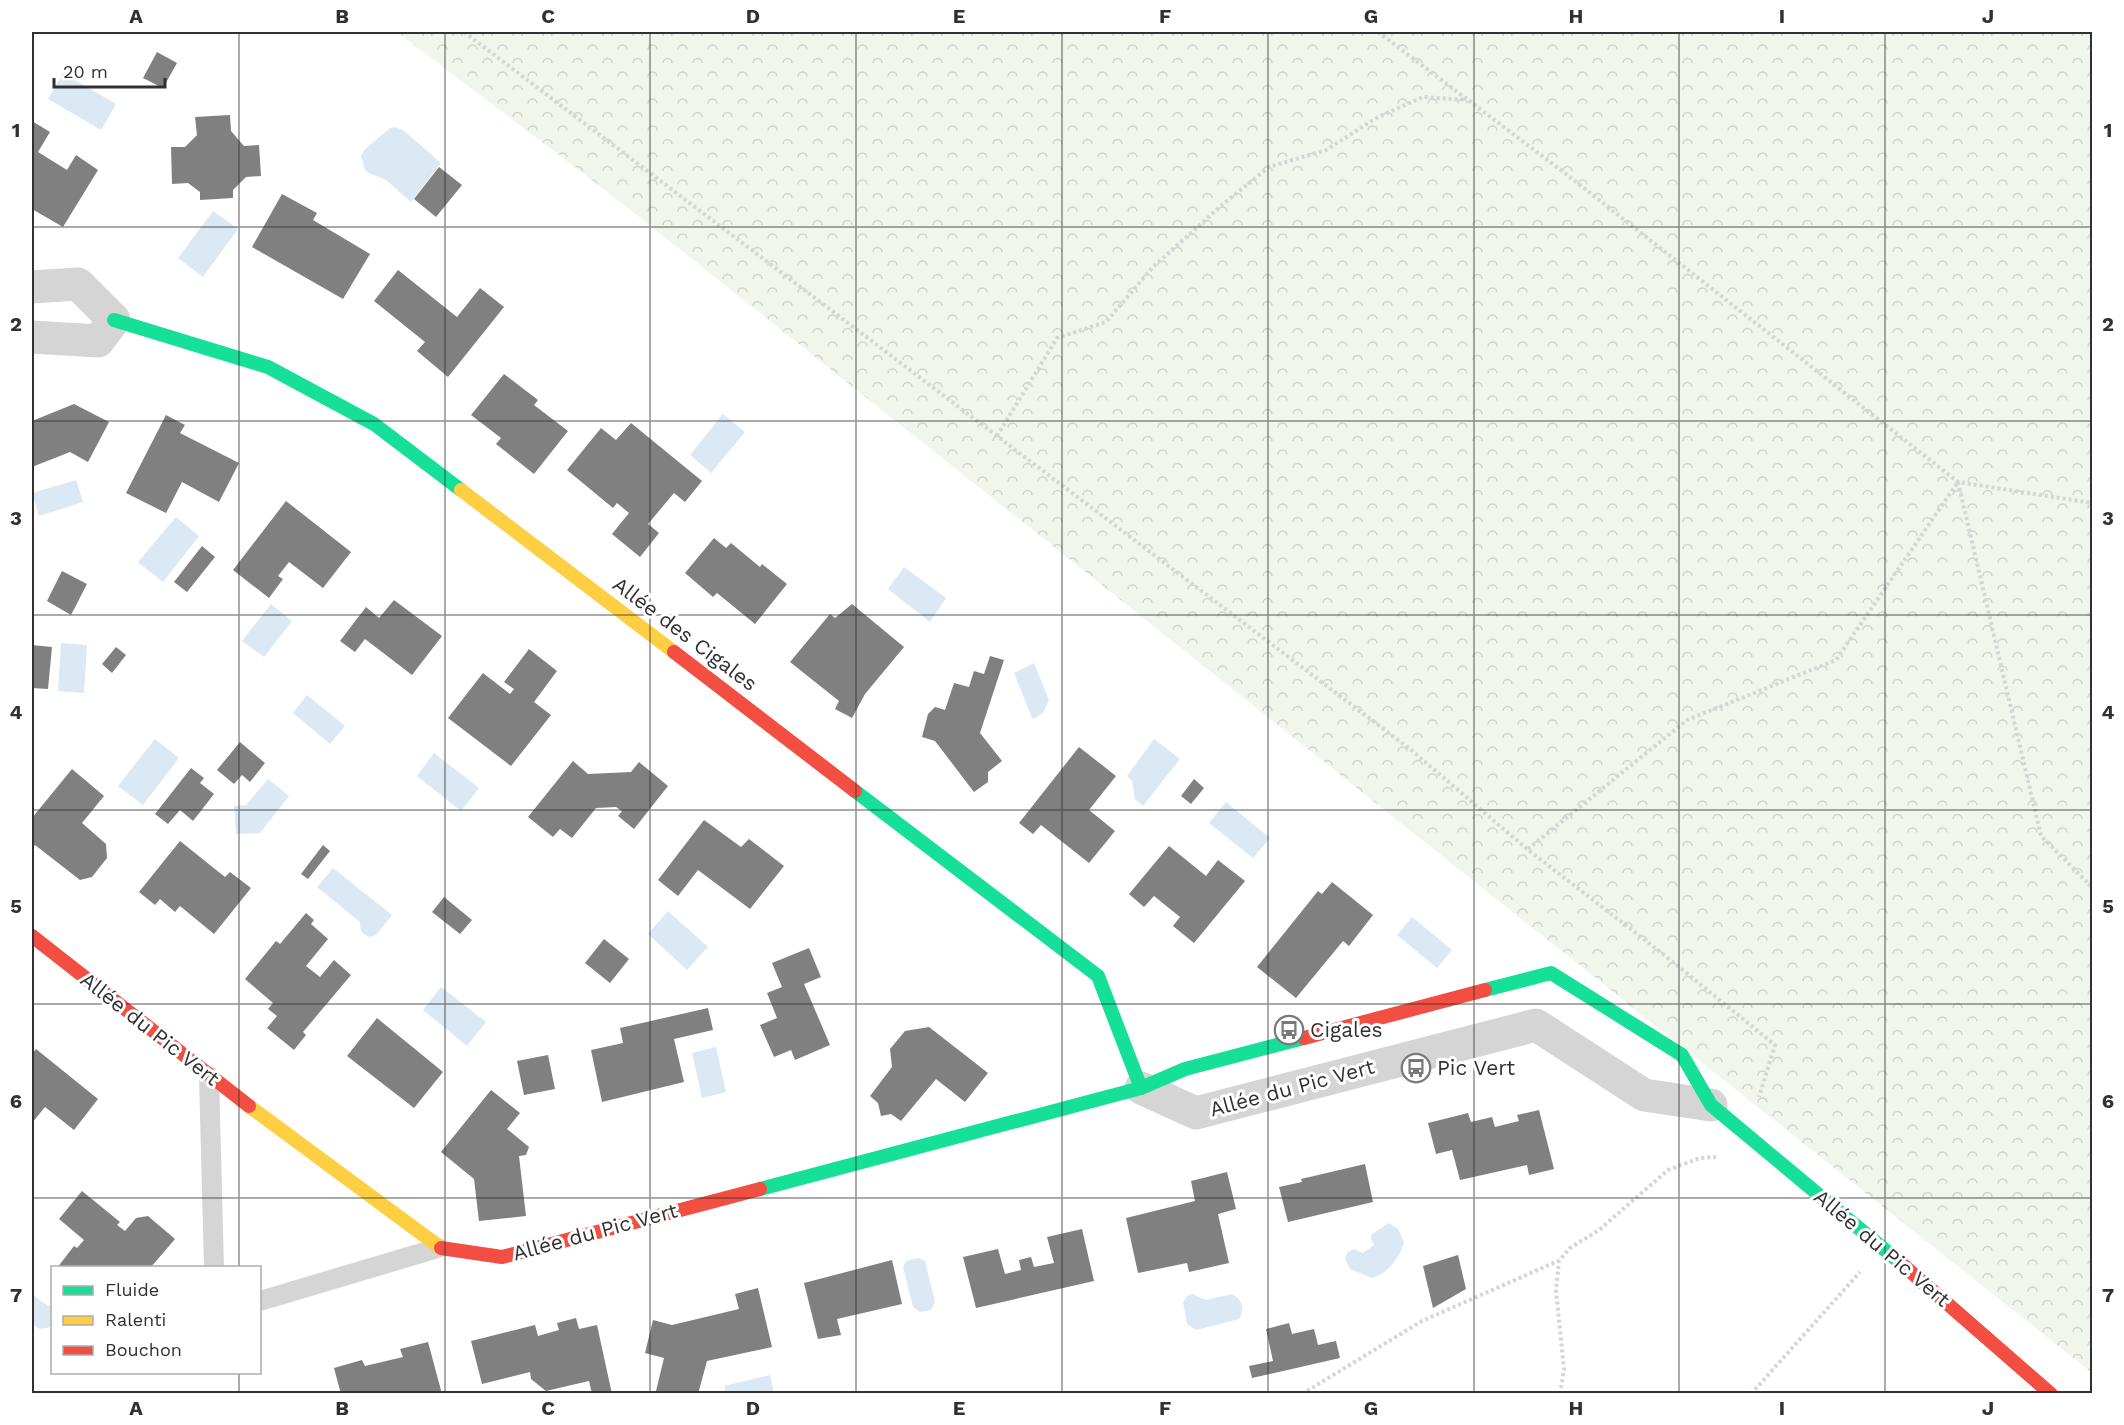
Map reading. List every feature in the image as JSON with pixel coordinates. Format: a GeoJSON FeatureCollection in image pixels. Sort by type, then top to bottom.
{"type":"FeatureCollection","features":[{"type":"Feature","properties":{"kind":"street"},"geometry":{"type":"LineString","coordinates":[[32,287],[78,284],[114,320],[98,341],[32,337]]}},
{"type":"Feature","properties":{"kind":"street","name":"Allée des Cigales"},"geometry":{"type":"LineString","coordinates":[[114,320],[268,368],[374,424],[1098,976],[1141,1088]]}},
{"type":"Feature","properties":{"kind":"street","name":"Allée du Pic Vert"},"geometry":{"type":"LineString","coordinates":[[32,936],[208,1076],[438,1248],[502,1257],[1141,1088],[1185,1069],[1551,973],[1682,1055],[1711,1105],[1882,1247],[2051,1394]]}},
{"type":"Feature","properties":{"kind":"street","name":"Allée du Pic Vert"},"geometry":{"type":"LineString","coordinates":[[1141,1088],[1196,1113],[1536,1025],[1644,1095],[1711,1105]]}},
{"type":"Feature","properties":{"kind":"lane"},"geometry":{"type":"LineString","coordinates":[[208,1076],[214,1266]]}},
{"type":"Feature","properties":{"kind":"lane"},"geometry":{"type":"LineString","coordinates":[[261,1301],[438,1248]]}},
{"type":"Feature","properties":{"kind":"path"},"geometry":{"type":"LineString","coordinates":[[464,32],[1410,749],[1527,849],[1664,954],[1775,1045],[1747,1135]]}},
{"type":"Feature","properties":{"kind":"path"},"geometry":{"type":"LineString","coordinates":[[1378,32],[1566,174],[1958,482],[2092,503]]}},
{"type":"Feature","properties":{"kind":"path"},"geometry":{"type":"LineString","coordinates":[[997,436],[1057,338],[1106,322],[1152,268],[1222,205],[1269,167],[1326,150],[1378,117],[1424,97],[1469,100]]}},
{"type":"Feature","properties":{"kind":"path"},"geometry":{"type":"LineString","coordinates":[[1527,849],[1687,720],[1836,660],[1958,482]]}},
{"type":"Feature","properties":{"kind":"path"},"geometry":{"type":"LineString","coordinates":[[1958,482],[2041,836],[2092,887]]}},
{"type":"Feature","properties":{"kind":"path"},"geometry":{"type":"LineString","coordinates":[[1302,1394],[1422,1321],[1559,1261],[1570,1248],[1599,1230],[1668,1170],[1700,1158],[1770,1154]]}},
{"type":"Feature","properties":{"kind":"path"},"geometry":{"type":"LineString","coordinates":[[1750,1394],[1882,1247]]}},
{"type":"Feature","properties":{"kind":"path"},"geometry":{"type":"LineString","coordinates":[[1559,1261],[1556,1290],[1564,1370],[1560,1394]]}},
{"type":"Feature","properties":{"kind":"green space"},"geometry":{"type":"Polygon","coordinates":[[[397,32],[2092,32],[2092,1373],[609,193],[397,32]]]}},
{"type":"Feature","properties":{"kind":"shaded area"},"geometry":{"type":"Polygon","coordinates":[[[63,73],[116,104],[101,130],[48,99],[63,73]]]}},
{"type":"Feature","properties":{"kind":"shaded area"},"geometry":{"type":"Polygon","coordinates":[[[390,128],[403,130],[441,163],[411,202],[386,180],[365,170],[361,156],[364,150],[390,128]]]}},
{"type":"Feature","properties":{"kind":"shaded area"},"geometry":{"type":"Polygon","coordinates":[[[213,211],[238,229],[203,277],[178,258],[213,211]]]}},
{"type":"Feature","properties":{"kind":"shaded area"},"geometry":{"type":"Polygon","coordinates":[[[723,414],[745,432],[711,473],[690,455],[723,414]]]}},
{"type":"Feature","properties":{"kind":"shaded area"},"geometry":{"type":"Polygon","coordinates":[[[76,480],[83,502],[39,516],[32,493],[76,480]]]}},
{"type":"Feature","properties":{"kind":"shaded area"},"geometry":{"type":"Polygon","coordinates":[[[176,517],[199,536],[163,582],[138,562],[176,517]]]}},
{"type":"Feature","properties":{"kind":"shaded area"},"geometry":{"type":"Polygon","coordinates":[[[904,567],[946,598],[930,622],[888,589],[904,567]]]}},
{"type":"Feature","properties":{"kind":"shaded area"},"geometry":{"type":"Polygon","coordinates":[[[271,604],[292,621],[264,657],[242,641],[271,604]]]}},
{"type":"Feature","properties":{"kind":"shaded area"},"geometry":{"type":"Polygon","coordinates":[[[61,643],[87,645],[84,693],[58,691],[61,643]]]}},
{"type":"Feature","properties":{"kind":"shaded area"},"geometry":{"type":"Polygon","coordinates":[[[1034,663],[1049,700],[1043,713],[1034,719],[1014,673],[1034,663]]]}},
{"type":"Feature","properties":{"kind":"shaded area"},"geometry":{"type":"Polygon","coordinates":[[[307,695],[345,726],[330,744],[293,713],[307,695]]]}},
{"type":"Feature","properties":{"kind":"shaded area"},"geometry":{"type":"Polygon","coordinates":[[[155,739],[179,758],[143,805],[118,786],[155,739]]]}},
{"type":"Feature","properties":{"kind":"shaded area"},"geometry":{"type":"Polygon","coordinates":[[[1154,739],[1180,759],[1143,806],[1135,799],[1132,781],[1127,776],[1154,739]]]}},
{"type":"Feature","properties":{"kind":"shaded area"},"geometry":{"type":"Polygon","coordinates":[[[434,753],[479,788],[461,811],[417,776],[434,753]]]}},
{"type":"Feature","properties":{"kind":"shaded area"},"geometry":{"type":"Polygon","coordinates":[[[268,779],[289,796],[260,833],[236,834],[234,806],[246,805],[268,779]]]}},
{"type":"Feature","properties":{"kind":"shaded area"},"geometry":{"type":"Polygon","coordinates":[[[1226,802],[1270,838],[1253,858],[1209,823],[1226,802]]]}},
{"type":"Feature","properties":{"kind":"shaded area"},"geometry":{"type":"Polygon","coordinates":[[[333,868],[392,915],[376,935],[371,937],[364,934],[360,922],[317,887],[333,868]]]}},
{"type":"Feature","properties":{"kind":"shaded area"},"geometry":{"type":"Polygon","coordinates":[[[668,911],[708,947],[687,970],[648,934],[668,911]]]}},
{"type":"Feature","properties":{"kind":"shaded area"},"geometry":{"type":"Polygon","coordinates":[[[1412,917],[1452,950],[1437,968],[1397,935],[1412,917]]]}},
{"type":"Feature","properties":{"kind":"shaded area"},"geometry":{"type":"Polygon","coordinates":[[[441,987],[486,1022],[467,1046],[423,1010],[441,987]]]}},
{"type":"Feature","properties":{"kind":"shaded area"},"geometry":{"type":"Polygon","coordinates":[[[716,1047],[726,1092],[702,1098],[692,1053],[716,1047]]]}},
{"type":"Feature","properties":{"kind":"shaded area"},"geometry":{"type":"Polygon","coordinates":[[[1389,1223],[1398,1229],[1404,1242],[1392,1264],[1383,1273],[1372,1278],[1350,1269],[1345,1259],[1348,1252],[1354,1249],[1363,1253],[1374,1245],[1371,1239],[1372,1234],[1389,1223]]]}},
{"type":"Feature","properties":{"kind":"shaded area"},"geometry":{"type":"Polygon","coordinates":[[[919,1258],[925,1261],[935,1302],[931,1310],[920,1312],[913,1307],[903,1267],[906,1261],[919,1258]]]}},
{"type":"Feature","properties":{"kind":"shaded area"},"geometry":{"type":"Polygon","coordinates":[[[32,1294],[48,1306],[51,1305],[51,1327],[40,1329],[32,1324],[32,1294]]]}},
{"type":"Feature","properties":{"kind":"shaded area"},"geometry":{"type":"Polygon","coordinates":[[[1193,1294],[1206,1300],[1232,1294],[1239,1299],[1242,1305],[1239,1319],[1196,1330],[1187,1324],[1183,1302],[1187,1296],[1193,1294]]]}},
{"type":"Feature","properties":{"kind":"shaded area"},"geometry":{"type":"Polygon","coordinates":[[[770,1375],[774,1393],[726,1393],[724,1386],[770,1375]]]}},
{"type":"Feature","properties":{"kind":"building"},"geometry":{"type":"Polygon","coordinates":[[[157,52],[177,63],[163,88],[143,78],[157,52]]]}},
{"type":"Feature","properties":{"kind":"building"},"geometry":{"type":"Polygon","coordinates":[[[230,115],[231,131],[244,146],[259,145],[261,176],[246,177],[233,190],[233,198],[200,200],[200,192],[188,183],[172,184],[171,147],[185,147],[197,135],[195,117],[230,115]]]}},
{"type":"Feature","properties":{"kind":"building"},"geometry":{"type":"Polygon","coordinates":[[[32,121],[50,132],[38,152],[67,170],[76,155],[98,170],[63,227],[32,209],[32,121]]]}},
{"type":"Feature","properties":{"kind":"building"},"geometry":{"type":"Polygon","coordinates":[[[439,167],[462,185],[436,217],[414,199],[439,167]]]}},
{"type":"Feature","properties":{"kind":"building"},"geometry":{"type":"Polygon","coordinates":[[[282,194],[317,213],[313,220],[370,254],[343,299],[252,247],[282,194]]]}},
{"type":"Feature","properties":{"kind":"building"},"geometry":{"type":"Polygon","coordinates":[[[398,270],[457,317],[480,288],[504,307],[448,377],[417,351],[425,342],[374,301],[398,270]]]}},
{"type":"Feature","properties":{"kind":"building"},"geometry":{"type":"Polygon","coordinates":[[[504,374],[538,400],[534,405],[568,431],[534,474],[496,444],[501,438],[471,415],[504,374]]]}},
{"type":"Feature","properties":{"kind":"building"},"geometry":{"type":"Polygon","coordinates":[[[74,404],[109,422],[88,462],[70,452],[32,467],[32,421],[74,404]]]}},
{"type":"Feature","properties":{"kind":"building"},"geometry":{"type":"Polygon","coordinates":[[[166,415],[185,425],[180,433],[239,463],[219,502],[182,482],[166,513],[126,493],[166,415]]]}},
{"type":"Feature","properties":{"kind":"building"},"geometry":{"type":"Polygon","coordinates":[[[631,423],[702,481],[685,502],[674,493],[648,524],[659,533],[640,557],[612,534],[629,513],[617,503],[613,508],[567,470],[601,428],[616,440],[631,423]]]}},
{"type":"Feature","properties":{"kind":"building"},"geometry":{"type":"Polygon","coordinates":[[[286,501],[351,552],[323,588],[289,562],[278,576],[283,579],[269,598],[233,570],[286,501]]]}},
{"type":"Feature","properties":{"kind":"building"},"geometry":{"type":"Polygon","coordinates":[[[714,538],[726,548],[731,543],[760,567],[762,564],[787,584],[755,624],[717,593],[713,597],[685,573],[714,538]]]}},
{"type":"Feature","properties":{"kind":"building"},"geometry":{"type":"Polygon","coordinates":[[[202,546],[215,557],[187,592],[174,582],[202,546]]]}},
{"type":"Feature","properties":{"kind":"building"},"geometry":{"type":"Polygon","coordinates":[[[62,571],[87,584],[71,615],[47,601],[62,571]]]}},
{"type":"Feature","properties":{"kind":"building"},"geometry":{"type":"Polygon","coordinates":[[[394,600],[442,636],[412,675],[365,639],[355,652],[340,641],[366,607],[379,618],[394,600]]]}},
{"type":"Feature","properties":{"kind":"building"},"geometry":{"type":"Polygon","coordinates":[[[852,604],[904,647],[865,694],[852,718],[835,709],[839,701],[790,662],[830,614],[835,618],[852,604]]]}},
{"type":"Feature","properties":{"kind":"building"},"geometry":{"type":"Polygon","coordinates":[[[32,645],[52,647],[48,689],[32,688],[32,645]]]}},
{"type":"Feature","properties":{"kind":"building"},"geometry":{"type":"Polygon","coordinates":[[[116,647],[126,655],[112,673],[102,664],[116,647]]]}},
{"type":"Feature","properties":{"kind":"building"},"geometry":{"type":"Polygon","coordinates":[[[529,649],[557,671],[534,702],[551,715],[511,766],[448,718],[483,673],[510,694],[514,689],[504,682],[529,649]]]}},
{"type":"Feature","properties":{"kind":"building"},"geometry":{"type":"Polygon","coordinates":[[[990,656],[1004,660],[980,733],[1002,761],[988,772],[988,782],[974,792],[935,741],[922,737],[928,714],[935,707],[945,710],[954,683],[969,687],[974,671],[984,674],[990,656]]]}},
{"type":"Feature","properties":{"kind":"building"},"geometry":{"type":"Polygon","coordinates":[[[240,742],[265,763],[250,782],[242,775],[234,784],[217,770],[240,742]]]}},
{"type":"Feature","properties":{"kind":"building"},"geometry":{"type":"Polygon","coordinates":[[[1079,747],[1116,776],[1089,810],[1115,831],[1089,863],[1041,825],[1033,834],[1019,823],[1079,747]]]}},
{"type":"Feature","properties":{"kind":"building"},"geometry":{"type":"Polygon","coordinates":[[[573,761],[588,774],[631,772],[639,762],[668,786],[634,829],[618,816],[622,811],[616,807],[596,808],[572,838],[560,829],[553,837],[528,817],[573,761]]]}},
{"type":"Feature","properties":{"kind":"building"},"geometry":{"type":"Polygon","coordinates":[[[191,768],[204,778],[200,783],[214,794],[193,821],[180,810],[168,824],[155,814],[191,768]]]}},
{"type":"Feature","properties":{"kind":"building"},"geometry":{"type":"Polygon","coordinates":[[[72,769],[104,796],[82,823],[106,844],[107,858],[92,877],[80,880],[35,845],[32,846],[32,818],[72,769]]]}},
{"type":"Feature","properties":{"kind":"building"},"geometry":{"type":"Polygon","coordinates":[[[1194,779],[1204,788],[1191,804],[1181,796],[1194,779]]]}},
{"type":"Feature","properties":{"kind":"building"},"geometry":{"type":"Polygon","coordinates":[[[704,820],[741,847],[749,839],[784,866],[750,909],[698,870],[678,896],[658,880],[704,820]]]}},
{"type":"Feature","properties":{"kind":"building"},"geometry":{"type":"Polygon","coordinates":[[[180,841],[225,877],[230,872],[251,888],[214,934],[180,906],[175,912],[160,899],[155,905],[139,892],[180,841]]]}},
{"type":"Feature","properties":{"kind":"building"},"geometry":{"type":"Polygon","coordinates":[[[323,845],[330,851],[308,879],[301,874],[323,845]]]}},
{"type":"Feature","properties":{"kind":"building"},"geometry":{"type":"Polygon","coordinates":[[[1169,846],[1206,876],[1218,860],[1245,881],[1194,943],[1173,926],[1180,917],[1154,896],[1144,907],[1129,894],[1169,846]]]}},
{"type":"Feature","properties":{"kind":"building"},"geometry":{"type":"Polygon","coordinates":[[[1332,882],[1373,915],[1349,946],[1343,941],[1296,998],[1257,967],[1318,891],[1322,894],[1332,882]]]}},
{"type":"Feature","properties":{"kind":"building"},"geometry":{"type":"Polygon","coordinates":[[[444,897],[472,920],[460,934],[432,912],[444,897]]]}},
{"type":"Feature","properties":{"kind":"building"},"geometry":{"type":"Polygon","coordinates":[[[306,913],[314,920],[311,924],[328,939],[306,966],[320,977],[334,960],[351,975],[303,1032],[306,1035],[294,1050],[267,1028],[277,1016],[268,1009],[273,1003],[245,979],[276,941],[280,944],[306,913]]]}},
{"type":"Feature","properties":{"kind":"building"},"geometry":{"type":"Polygon","coordinates":[[[604,939],[629,959],[610,983],[585,963],[604,939]]]}},
{"type":"Feature","properties":{"kind":"building"},"geometry":{"type":"Polygon","coordinates":[[[809,948],[821,977],[804,984],[830,1045],[795,1060],[791,1050],[774,1057],[760,1025],[777,1018],[767,993],[782,987],[772,963],[809,948]]]}},
{"type":"Feature","properties":{"kind":"building"},"geometry":{"type":"Polygon","coordinates":[[[708,1008],[713,1030],[674,1039],[684,1082],[602,1102],[591,1050],[623,1043],[620,1028],[708,1008]]]}},
{"type":"Feature","properties":{"kind":"building"},"geometry":{"type":"Polygon","coordinates":[[[377,1018],[443,1072],[414,1108],[347,1056],[377,1018]]]}},
{"type":"Feature","properties":{"kind":"building"},"geometry":{"type":"Polygon","coordinates":[[[929,1027],[988,1073],[965,1102],[936,1079],[901,1121],[891,1114],[881,1116],[878,1103],[870,1096],[892,1067],[890,1049],[905,1031],[929,1027]]]}},
{"type":"Feature","properties":{"kind":"building"},"geometry":{"type":"Polygon","coordinates":[[[36,1049],[98,1099],[74,1130],[45,1107],[32,1123],[32,1054],[36,1049]]]}},
{"type":"Feature","properties":{"kind":"building"},"geometry":{"type":"Polygon","coordinates":[[[548,1055],[555,1089],[524,1095],[517,1061],[548,1055]]]}},
{"type":"Feature","properties":{"kind":"building"},"geometry":{"type":"Polygon","coordinates":[[[491,1090],[520,1113],[507,1129],[529,1147],[526,1155],[519,1156],[526,1216],[479,1221],[474,1179],[441,1152],[491,1090]]]}},
{"type":"Feature","properties":{"kind":"building"},"geometry":{"type":"Polygon","coordinates":[[[1539,1110],[1554,1169],[1529,1175],[1527,1165],[1460,1180],[1452,1150],[1436,1154],[1428,1123],[1468,1113],[1471,1122],[1492,1117],[1495,1127],[1519,1121],[1517,1115],[1539,1110]]]}},
{"type":"Feature","properties":{"kind":"building"},"geometry":{"type":"Polygon","coordinates":[[[1365,1164],[1373,1202],[1288,1222],[1279,1187],[1302,1182],[1301,1179],[1365,1164]]]}},
{"type":"Feature","properties":{"kind":"building"},"geometry":{"type":"Polygon","coordinates":[[[1227,1172],[1236,1209],[1218,1214],[1229,1263],[1189,1272],[1187,1263],[1138,1273],[1126,1218],[1195,1201],[1191,1181],[1227,1172]]]}},
{"type":"Feature","properties":{"kind":"building"},"geometry":{"type":"Polygon","coordinates":[[[82,1191],[120,1222],[117,1225],[125,1231],[136,1218],[148,1216],[175,1239],[152,1266],[59,1266],[74,1246],[77,1248],[84,1240],[59,1219],[82,1191]]]}},
{"type":"Feature","properties":{"kind":"building"},"geometry":{"type":"Polygon","coordinates":[[[1082,1229],[1094,1281],[976,1308],[963,1257],[998,1249],[1005,1274],[1021,1270],[1019,1260],[1031,1257],[1034,1267],[1054,1263],[1047,1237],[1082,1229]]]}},
{"type":"Feature","properties":{"kind":"building"},"geometry":{"type":"Polygon","coordinates":[[[1458,1255],[1466,1289],[1433,1308],[1423,1266],[1458,1255]]]}},
{"type":"Feature","properties":{"kind":"building"},"geometry":{"type":"Polygon","coordinates":[[[892,1260],[902,1304],[837,1319],[841,1335],[818,1339],[804,1283],[892,1260]]]}},
{"type":"Feature","properties":{"kind":"building"},"geometry":{"type":"Polygon","coordinates":[[[758,1288],[772,1347],[707,1361],[698,1394],[667,1394],[656,1391],[664,1358],[645,1353],[653,1320],[672,1325],[739,1309],[735,1294],[758,1288]]]}},
{"type":"Feature","properties":{"kind":"building"},"geometry":{"type":"Polygon","coordinates":[[[576,1318],[579,1329],[597,1325],[612,1394],[592,1394],[589,1381],[546,1391],[531,1379],[530,1372],[482,1384],[471,1341],[535,1325],[538,1336],[559,1330],[557,1323],[576,1318]]]}},
{"type":"Feature","properties":{"kind":"building"},"geometry":{"type":"Polygon","coordinates":[[[1289,1323],[1292,1334],[1314,1329],[1318,1345],[1336,1341],[1340,1358],[1252,1378],[1249,1366],[1273,1361],[1266,1329],[1289,1323]]]}},
{"type":"Feature","properties":{"kind":"building"},"geometry":{"type":"Polygon","coordinates":[[[428,1342],[442,1394],[341,1394],[334,1368],[362,1360],[365,1366],[403,1357],[400,1349],[428,1342]]]}},
{"type":"Feature","properties":{"kind":"traffic: fast"},"geometry":{"type":"LineString","coordinates":[[114,320],[268,367],[374,424],[461,490]]}},
{"type":"Feature","properties":{"kind":"traffic: fast"},"geometry":{"type":"LineString","coordinates":[[855,791],[1098,976],[1141,1088]]}},
{"type":"Feature","properties":{"kind":"traffic: fast"},"geometry":{"type":"LineString","coordinates":[[1485,990],[1551,973],[1682,1055],[1711,1105],[1903,1265]]}},
{"type":"Feature","properties":{"kind":"traffic: fast"},"geometry":{"type":"LineString","coordinates":[[760,1189],[1141,1088],[1185,1069],[1304,1038]]}},
{"type":"Feature","properties":{"kind":"traffic: slow"},"geometry":{"type":"LineString","coordinates":[[461,490],[674,652]]}},
{"type":"Feature","properties":{"kind":"traffic: slow"},"geometry":{"type":"LineString","coordinates":[[249,1106],[441,1248]]}},
{"type":"Feature","properties":{"kind":"traffic: jam"},"geometry":{"type":"LineString","coordinates":[[674,652],[855,791]]}},
{"type":"Feature","properties":{"kind":"traffic: jam"},"geometry":{"type":"LineString","coordinates":[[32,936],[249,1106]]}},
{"type":"Feature","properties":{"kind":"traffic: jam"},"geometry":{"type":"LineString","coordinates":[[1304,1038],[1485,990]]}},
{"type":"Feature","properties":{"kind":"traffic: jam"},"geometry":{"type":"LineString","coordinates":[[441,1248],[502,1257],[760,1189]]}},
{"type":"Feature","properties":{"kind":"traffic: jam"},"geometry":{"type":"LineString","coordinates":[[1903,1265],[2051,1394]]}},
{"type":"Feature","properties":{"kind":"place","name":"Cigales"},"geometry":{"type":"Point","coordinates":[1289,1030]}},
{"type":"Feature","properties":{"kind":"place","name":"Pic Vert"},"geometry":{"type":"Point","coordinates":[1416,1068]}}]}
